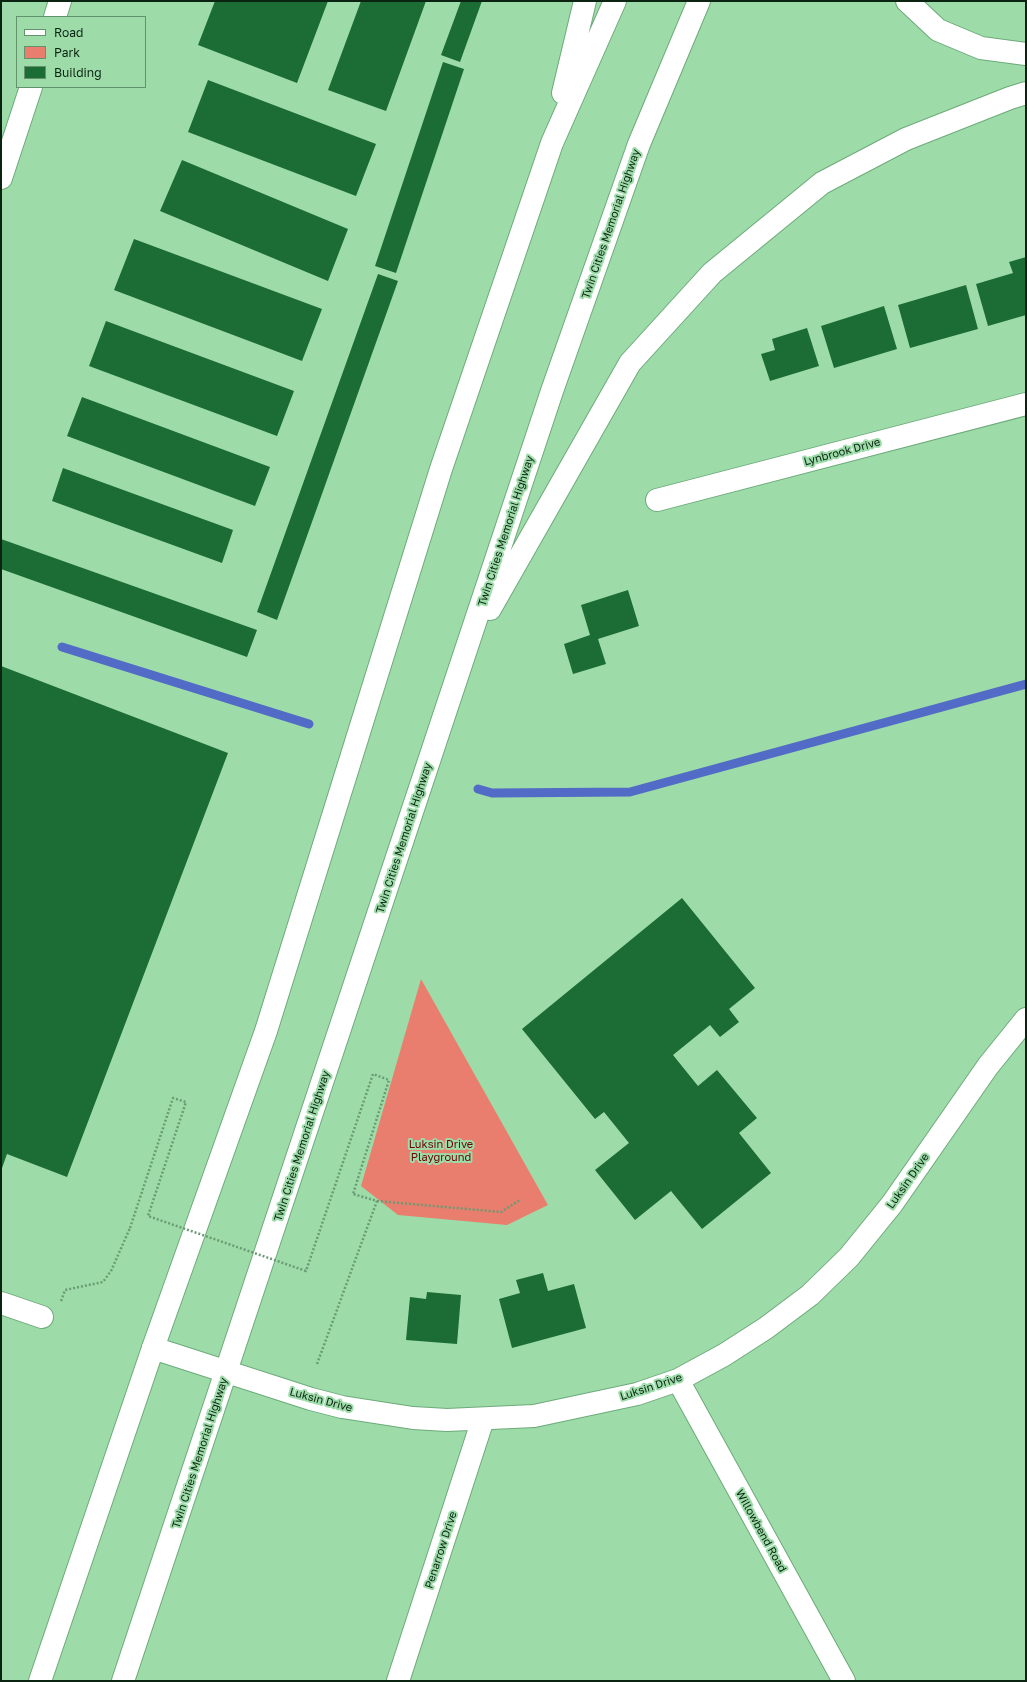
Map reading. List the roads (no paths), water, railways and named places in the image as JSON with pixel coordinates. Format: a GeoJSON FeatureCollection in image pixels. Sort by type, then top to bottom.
{"type":"FeatureCollection","features":[{"type":"Feature","properties":{"kind":"main road"},"geometry":{"type":"LineString","coordinates":[[55,16],[60,1]]}},
{"type":"Feature","properties":{"kind":"main road"},"geometry":{"type":"LineString","coordinates":[[552,142],[585,1]]}},
{"type":"Feature","properties":{"kind":"main road"},"geometry":{"type":"LineString","coordinates":[[40,1681],[153,1348],[266,1031],[434,492],[552,142],[615,1]]}},
{"type":"Feature","properties":{"kind":"main road","name":"Twin Cities Memorial Highway"},"geometry":{"type":"LineString","coordinates":[[124,1681],[552,391],[636,151],[699,1]]}},
{"type":"Feature","properties":{"kind":"main road"},"geometry":{"type":"LineString","coordinates":[[907,1],[938,30],[981,48],[1026,54]]}},
{"type":"Feature","properties":{"kind":"main road"},"geometry":{"type":"LineString","coordinates":[[1,178],[31,88]]}},
{"type":"Feature","properties":{"kind":"main road"},"geometry":{"type":"LineString","coordinates":[[466,650],[630,363],[712,273],[822,183],[906,139],[1026,93]]}},
{"type":"Feature","properties":{"kind":"main road","name":"Lynbrook Drive"},"geometry":{"type":"LineString","coordinates":[[657,500],[1026,404]]}},
{"type":"Feature","properties":{"kind":"main road","name":"Luksin Drive"},"geometry":{"type":"LineString","coordinates":[[153,1348],[311,1399],[342,1407],[413,1418],[447,1420],[534,1416],[637,1394],[678,1380],[724,1355],[766,1328],[810,1295],[849,1257],[892,1204],[988,1066],[1026,1019]]}},
{"type":"Feature","properties":{"kind":"main road"},"geometry":{"type":"LineString","coordinates":[[1,1303],[42,1317]]}},
{"type":"Feature","properties":{"kind":"main road","name":"Willowbend Road"},"geometry":{"type":"LineString","coordinates":[[678,1380],[844,1681]]}},
{"type":"Feature","properties":{"kind":"main road","name":"Penarrow Drive"},"geometry":{"type":"LineString","coordinates":[[398,1681],[483,1419]]}},
{"type":"Feature","properties":{"kind":"waterway"},"geometry":{"type":"LineString","coordinates":[[62,647],[309,724]]}},
{"type":"Feature","properties":{"kind":"waterway"},"geometry":{"type":"LineString","coordinates":[[478,789],[492,793],[630,792],[1026,684]]}},
{"type":"Feature","properties":{"kind":"park label","name":"Luksin Drive Playground"},"geometry":{"type":"Point","coordinates":[441,1151]}}]}
